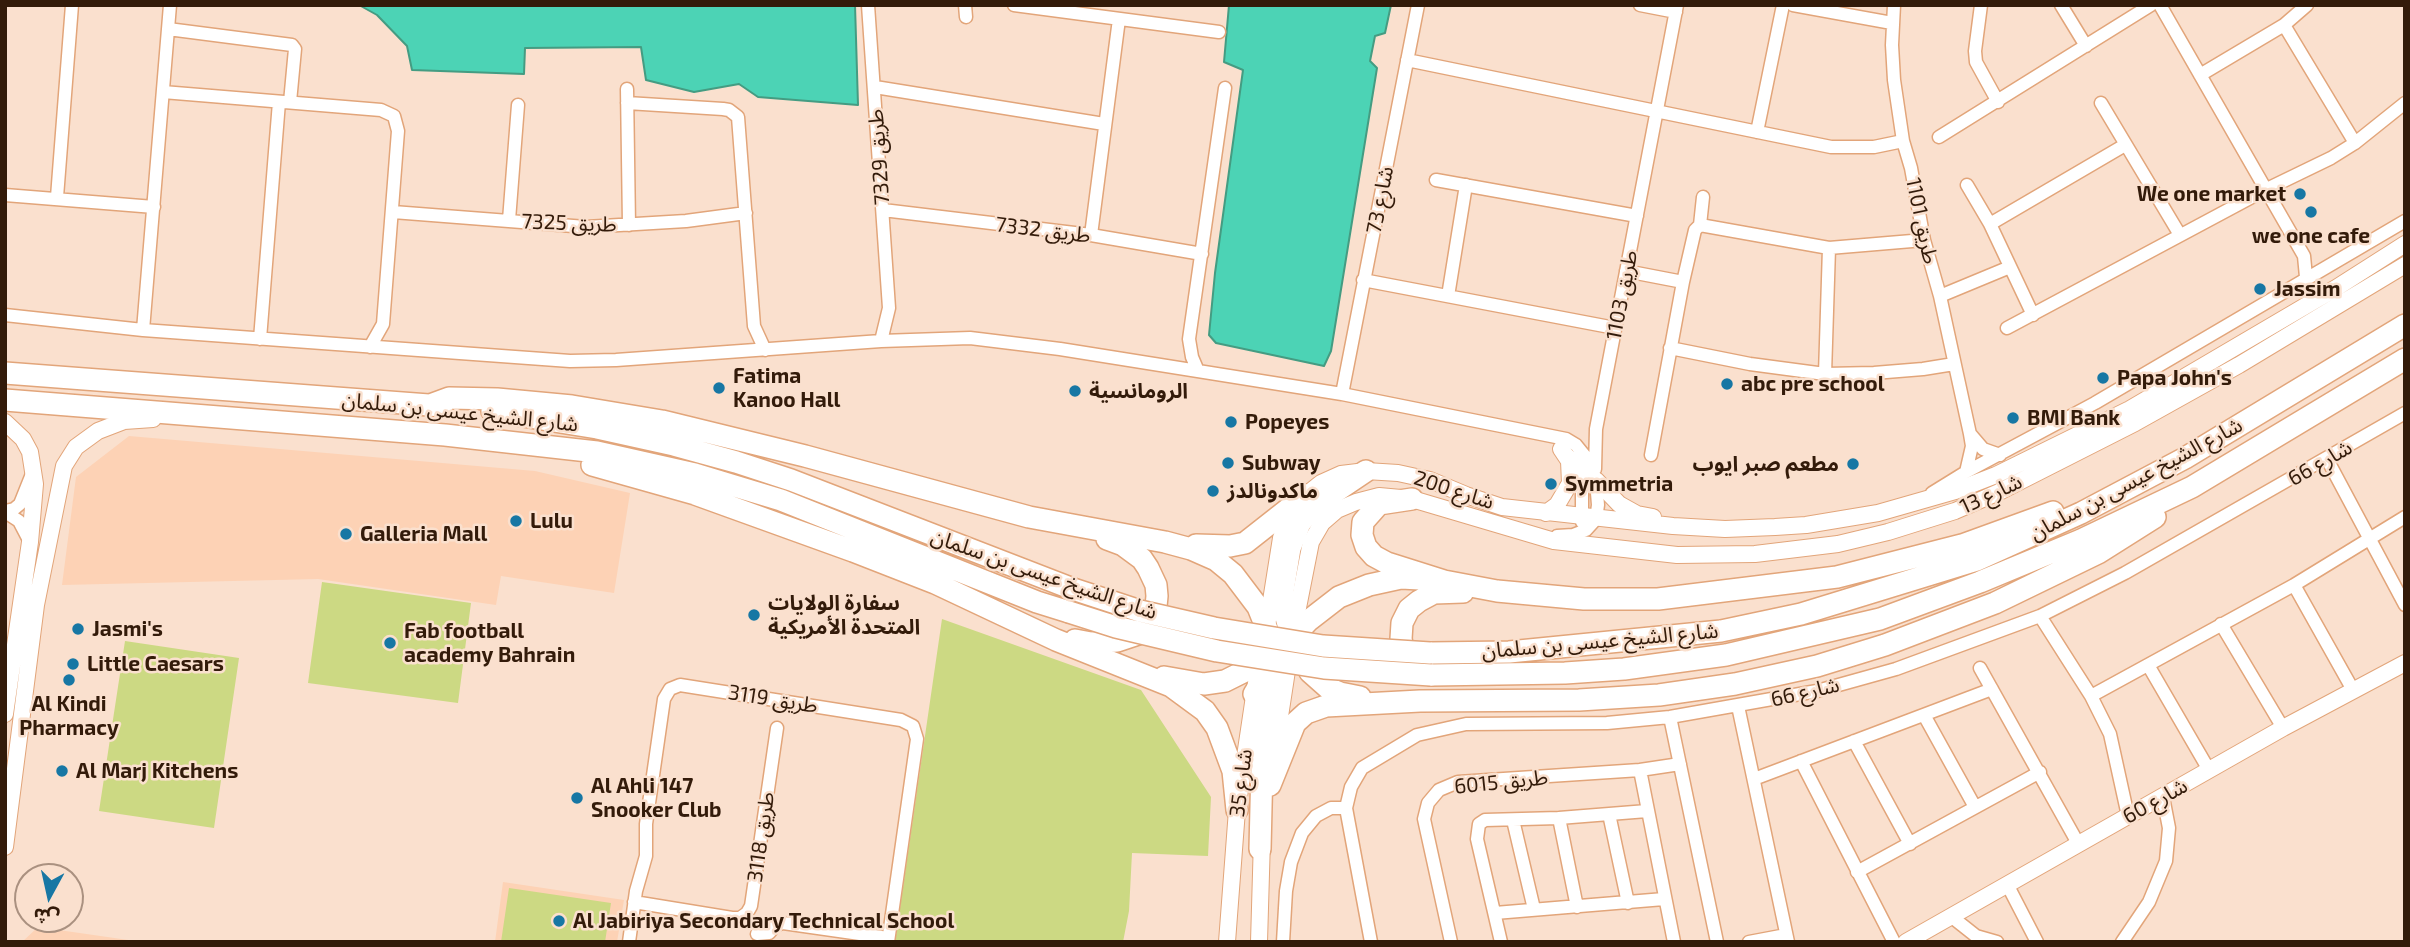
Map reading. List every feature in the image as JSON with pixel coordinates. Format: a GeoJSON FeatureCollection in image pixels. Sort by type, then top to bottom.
{"type":"FeatureCollection","features":[{"type":"Feature","properties":{"kind":"highway","name":"شارع الشيخ عيسى بن سلمان"},"geometry":{"type":"LineString","coordinates":[[5,373],[430,405],[597,428],[674,444],[791,481],[1073,589],[1139,611],[1214,628],[1323,646],[1430,653],[1496,653],[1721,631],[1801,614],[1978,560],[2081,513],[2185,458],[2405,325]]}},
{"type":"Feature","properties":{"kind":"highway","name":"شارع الشيخ عيسى بن سلمان"},"geometry":{"type":"LineString","coordinates":[[5,400],[495,439],[597,452],[736,486],[781,500],[1037,602],[1116,627],[1217,651],[1324,668],[1431,675],[1565,673],[1623,669],[1726,654],[1798,639],[1880,619],[1980,582],[2081,540],[2192,487],[2405,359]]}},
{"type":"Feature","properties":{"kind":"highway"},"geometry":{"type":"LineString","coordinates":[[430,405],[449,398],[509,400],[572,406],[662,421],[805,456],[1029,517],[1191,549],[1216,559],[1233,574],[1279,636],[1310,672],[1328,688],[1359,696],[1420,701]]}},
{"type":"Feature","properties":{"kind":"highway"},"geometry":{"type":"LineString","coordinates":[[495,439],[530,452],[614,470],[695,494],[877,560],[935,583],[1056,640],[1171,686],[1205,711],[1217,728],[1233,771],[1237,810]]}},
{"type":"Feature","properties":{"kind":"highway"},"geometry":{"type":"LineString","coordinates":[[1412,499],[1379,505],[1363,522],[1362,535],[1366,547],[1374,556],[1387,563],[1444,581],[1497,591],[1584,599],[1658,599],[1837,577],[1962,545],[2072,505],[2185,458]]}},
{"type":"Feature","properties":{"kind":"highway"},"geometry":{"type":"LineString","coordinates":[[1260,849],[1262,765],[1290,548],[1300,523],[1317,505],[1366,471]]}},
{"type":"Feature","properties":{"kind":"highway"},"geometry":{"type":"LineString","coordinates":[[1270,785],[1295,723],[1306,713],[1326,706],[1658,695],[1735,684],[1817,666],[1885,645],[1995,603],[2098,553],[2148,523],[2192,487]]}},
{"type":"Feature","properties":{"kind":"highway"},"geometry":{"type":"LineString","coordinates":[[1165,542],[1230,547],[1245,543],[1306,495]]}},
{"type":"Feature","properties":{"kind":"highway"},"geometry":{"type":"LineString","coordinates":[[1016,621],[1076,640],[1105,643],[1138,634],[1155,617],[1156,585],[1142,559],[1123,545],[1070,525]]}},
{"type":"Feature","properties":{"kind":"highway"},"geometry":{"type":"LineString","coordinates":[[1138,672],[1204,684],[1225,681],[1245,671],[1279,636],[1308,621],[1339,597],[1369,585],[1401,579],[1444,581]]}},
{"type":"Feature","properties":{"kind":"highway"},"geometry":{"type":"LineString","coordinates":[[1497,591],[1434,593],[1409,609],[1402,623],[1401,639],[1406,663],[1421,680],[1461,695],[1504,702]]}},
{"type":"Feature","properties":{"kind":"highway"},"geometry":{"type":"LineString","coordinates":[[1254,694],[1279,636]]}},
{"type":"Feature","properties":{"kind":"street"},"geometry":{"type":"LineString","coordinates":[[57,197],[72,5]]}},
{"type":"Feature","properties":{"kind":"street"},"geometry":{"type":"LineString","coordinates":[[143,330],[170,5]]}},
{"type":"Feature","properties":{"kind":"street","name":"طريق 7329"},"geometry":{"type":"LineString","coordinates":[[868,5],[889,308],[881,341]]}},
{"type":"Feature","properties":{"kind":"street"},"geometry":{"type":"LineString","coordinates":[[1014,5],[1219,32]]}},
{"type":"Feature","properties":{"kind":"street","name":"شارع 73"},"geometry":{"type":"LineString","coordinates":[[1342,394],[1418,5]]}},
{"type":"Feature","properties":{"kind":"street","name":"طريق 1103"},"geometry":{"type":"LineString","coordinates":[[1596,480],[1595,429],[1676,9],[1640,5]]}},
{"type":"Feature","properties":{"kind":"street"},"geometry":{"type":"LineString","coordinates":[[1757,132],[1783,5]]}},
{"type":"Feature","properties":{"kind":"street"},"geometry":{"type":"LineString","coordinates":[[1793,5],[1892,23]]}},
{"type":"Feature","properties":{"kind":"street","name":"طريق 1101"},"geometry":{"type":"LineString","coordinates":[[1894,5],[1894,80],[1903,141],[1970,434],[1972,446],[1966,472]]}},
{"type":"Feature","properties":{"kind":"street"},"geometry":{"type":"LineString","coordinates":[[1981,5],[1976,62],[1998,102]]}},
{"type":"Feature","properties":{"kind":"street"},"geometry":{"type":"LineString","coordinates":[[2061,5],[2086,46]]}},
{"type":"Feature","properties":{"kind":"street"},"geometry":{"type":"LineString","coordinates":[[1939,138],[2151,5]]}},
{"type":"Feature","properties":{"kind":"street"},"geometry":{"type":"LineString","coordinates":[[2160,5],[2304,256],[2304,282]]}},
{"type":"Feature","properties":{"kind":"street"},"geometry":{"type":"LineString","coordinates":[[2200,75],[2284,25],[2307,5]]}},
{"type":"Feature","properties":{"kind":"street"},"geometry":{"type":"LineString","coordinates":[[1091,235],[1119,19]]}},
{"type":"Feature","properties":{"kind":"street"},"geometry":{"type":"LineString","coordinates":[[2284,25],[2356,143]]}},
{"type":"Feature","properties":{"kind":"street"},"geometry":{"type":"LineString","coordinates":[[168,29],[292,45],[295,49],[285,102],[261,339]]}},
{"type":"Feature","properties":{"kind":"street"},"geometry":{"type":"LineString","coordinates":[[1408,60],[1846,148],[1874,147],[1903,141]]}},
{"type":"Feature","properties":{"kind":"street"},"geometry":{"type":"LineString","coordinates":[[875,88],[1104,124]]}},
{"type":"Feature","properties":{"kind":"street"},"geometry":{"type":"LineString","coordinates":[[1176,368],[1189,339],[1225,88]]}},
{"type":"Feature","properties":{"kind":"street"},"geometry":{"type":"LineString","coordinates":[[163,92],[381,110],[394,116],[398,131],[383,324],[370,347]]}},
{"type":"Feature","properties":{"kind":"street"},"geometry":{"type":"LineString","coordinates":[[629,225],[627,96],[723,109],[734,113],[740,123],[754,326],[765,350]]}},
{"type":"Feature","properties":{"kind":"street"},"geometry":{"type":"LineString","coordinates":[[2101,103],[2180,235]]}},
{"type":"Feature","properties":{"kind":"street"},"geometry":{"type":"LineString","coordinates":[[2007,328],[2267,189],[2331,158],[2356,143],[2405,103]]}},
{"type":"Feature","properties":{"kind":"street"},"geometry":{"type":"LineString","coordinates":[[509,220],[518,105]]}},
{"type":"Feature","properties":{"kind":"street"},"geometry":{"type":"LineString","coordinates":[[1990,224],[2125,145]]}},
{"type":"Feature","properties":{"kind":"street"},"geometry":{"type":"LineString","coordinates":[[1436,180],[1637,216]]}},
{"type":"Feature","properties":{"kind":"street"},"geometry":{"type":"LineString","coordinates":[[1448,296],[1466,185]]}},
{"type":"Feature","properties":{"kind":"street"},"geometry":{"type":"LineString","coordinates":[[1967,185],[1990,224],[2033,314]]}},
{"type":"Feature","properties":{"kind":"street"},"geometry":{"type":"LineString","coordinates":[[5,195],[154,206]]}},
{"type":"Feature","properties":{"kind":"street"},"geometry":{"type":"LineString","coordinates":[[1651,455],[1683,282],[1695,230],[1700,225],[1703,197]]}},
{"type":"Feature","properties":{"kind":"street","name":"طريق 7332"},"geometry":{"type":"LineString","coordinates":[[883,210],[1091,235],[1202,254]]}},
{"type":"Feature","properties":{"kind":"street","name":"طريق 7325"},"geometry":{"type":"LineString","coordinates":[[393,212],[586,227],[746,214]]}},
{"type":"Feature","properties":{"kind":"street"},"geometry":{"type":"LineString","coordinates":[[1917,502],[1966,472],[2095,403],[2405,221]]}},
{"type":"Feature","properties":{"kind":"street"},"geometry":{"type":"LineString","coordinates":[[1700,225],[1829,248],[1924,240]]}},
{"type":"Feature","properties":{"kind":"street","name":"شارع 13"},"geometry":{"type":"LineString","coordinates":[[1587,522],[1712,528],[1774,527],[1839,520],[1917,502],[1996,475],[2130,409],[2336,288],[2405,244]]}},
{"type":"Feature","properties":{"kind":"street"},"geometry":{"type":"LineString","coordinates":[[1825,374],[1829,248]]}},
{"type":"Feature","properties":{"kind":"street"},"geometry":{"type":"LineString","coordinates":[[2304,256],[2330,267]]}},
{"type":"Feature","properties":{"kind":"street","name":"شارع 13"},"geometry":{"type":"LineString","coordinates":[[1528,534],[1554,541],[1677,555],[1755,554],[1838,544],[1888,532],[1955,511],[1999,492],[2135,423],[2239,365],[2405,265]]}},
{"type":"Feature","properties":{"kind":"street"},"geometry":{"type":"LineString","coordinates":[[1940,296],[2010,267]]}},
{"type":"Feature","properties":{"kind":"street"},"geometry":{"type":"LineString","coordinates":[[1626,271],[1683,282]]}},
{"type":"Feature","properties":{"kind":"street"},"geometry":{"type":"LineString","coordinates":[[1363,280],[1615,328]]}},
{"type":"Feature","properties":{"kind":"street","name":"طريق 7329"},"geometry":{"type":"LineString","coordinates":[[889,308],[904,340]]}},
{"type":"Feature","properties":{"kind":"street"},"geometry":{"type":"LineString","coordinates":[[5,315],[143,330],[570,361],[881,341],[970,338],[1060,349],[1342,394],[1556,436],[1576,445],[1585,456],[1596,480],[1598,498],[1587,522]]}},
{"type":"Feature","properties":{"kind":"street"},"geometry":{"type":"LineString","coordinates":[[383,324],[393,348]]}},
{"type":"Feature","properties":{"kind":"street"},"geometry":{"type":"LineString","coordinates":[[746,351],[754,326]]}},
{"type":"Feature","properties":{"kind":"street"},"geometry":{"type":"LineString","coordinates":[[1189,339],[1198,371]]}},
{"type":"Feature","properties":{"kind":"street"},"geometry":{"type":"LineString","coordinates":[[1670,348],[1750,364],[1825,374],[1899,371],[1954,364]]}},
{"type":"Feature","properties":{"kind":"street","name":"شارع 66"},"geometry":{"type":"LineString","coordinates":[[1346,808],[1351,787],[1362,768],[1401,744],[1432,730],[1488,722],[1607,723],[1670,717],[1738,706],[1817,691],[1896,668],[2040,616],[2126,573],[2405,413]]}},
{"type":"Feature","properties":{"kind":"street"},"geometry":{"type":"LineString","coordinates":[[5,847],[9,785],[36,604],[64,466],[76,447],[86,439],[124,421],[194,417]]}},
{"type":"Feature","properties":{"kind":"street"},"geometry":{"type":"LineString","coordinates":[[5,422],[23,439],[34,467],[35,504],[6,709]]}},
{"type":"Feature","properties":{"kind":"street"},"geometry":{"type":"LineString","coordinates":[[1530,430],[1574,460],[1582,474],[1587,522]]}},
{"type":"Feature","properties":{"kind":"street"},"geometry":{"type":"LineString","coordinates":[[1970,434],[1983,449],[2000,455]]}},
{"type":"Feature","properties":{"kind":"street"},"geometry":{"type":"LineString","coordinates":[[1546,513],[1557,505],[1570,483],[1569,461],[1561,449]]}},
{"type":"Feature","properties":{"kind":"street"},"geometry":{"type":"LineString","coordinates":[[2327,459],[2405,606]]}},
{"type":"Feature","properties":{"kind":"street"},"geometry":{"type":"LineString","coordinates":[[5,512],[20,503],[34,467]]}},
{"type":"Feature","properties":{"kind":"street","name":"شارع 200"},"geometry":{"type":"LineString","coordinates":[[1279,636],[1281,538],[1290,513],[1321,483],[1341,474],[1366,471],[1398,472],[1502,507],[1587,522],[1597,541],[1615,549]]}},
{"type":"Feature","properties":{"kind":"street"},"geometry":{"type":"LineString","coordinates":[[1596,480],[1619,504],[1637,514],[1662,519],[1703,521],[1765,520],[1774,527]]}},
{"type":"Feature","properties":{"kind":"street","name":"شارع 200"},"geometry":{"type":"LineString","coordinates":[[1279,636],[1311,542],[1322,523],[1337,510],[1356,502],[1380,496],[1412,499],[1528,534],[1573,536],[1587,522]]}},
{"type":"Feature","properties":{"kind":"street"},"geometry":{"type":"LineString","coordinates":[[5,512],[19,521],[30,542]]}},
{"type":"Feature","properties":{"kind":"street"},"geometry":{"type":"LineString","coordinates":[[2091,696],[2294,585],[2405,517]]}},
{"type":"Feature","properties":{"kind":"street"},"geometry":{"type":"LineString","coordinates":[[2294,585],[2353,690]]}},
{"type":"Feature","properties":{"kind":"street"},"geometry":{"type":"LineString","coordinates":[[2040,616],[2091,696],[2110,734],[2127,816]]}},
{"type":"Feature","properties":{"kind":"street"},"geometry":{"type":"LineString","coordinates":[[2221,624],[2283,728]]}},
{"type":"Feature","properties":{"kind":"street","name":"شارع 35"},"geometry":{"type":"LineString","coordinates":[[1259,942],[1260,849],[1270,785],[1279,636]]}},
{"type":"Feature","properties":{"kind":"street","name":"شارع 60"},"geometry":{"type":"LineString","coordinates":[[1906,942],[1927,936],[1952,917],[2127,816],[2405,663]]}},
{"type":"Feature","properties":{"kind":"street"},"geometry":{"type":"LineString","coordinates":[[2148,665],[2209,771]]}},
{"type":"Feature","properties":{"kind":"street"},"geometry":{"type":"LineString","coordinates":[[1980,668],[2079,845]]}},
{"type":"Feature","properties":{"kind":"street","name":"طريق 3119"},"geometry":{"type":"LineString","coordinates":[[629,942],[634,902],[646,856],[646,824],[664,699],[670,689],[680,685],[901,720],[913,726],[917,739],[888,940]]}},
{"type":"Feature","properties":{"kind":"street"},"geometry":{"type":"LineString","coordinates":[[1754,779],[1992,689]]}},
{"type":"Feature","properties":{"kind":"street","name":"شارع 35"},"geometry":{"type":"LineString","coordinates":[[1227,942],[1237,810],[1254,694]]}},
{"type":"Feature","properties":{"kind":"street"},"geometry":{"type":"LineString","coordinates":[[1738,706],[1787,938],[1749,942]]}},
{"type":"Feature","properties":{"kind":"street"},"geometry":{"type":"LineString","coordinates":[[1924,715],[1975,807]]}},
{"type":"Feature","properties":{"kind":"street"},"geometry":{"type":"LineString","coordinates":[[1670,717],[1717,942]]}},
{"type":"Feature","properties":{"kind":"street","name":"طريق 3118"},"geometry":{"type":"LineString","coordinates":[[634,902],[732,918],[747,914],[751,906],[777,728]]}},
{"type":"Feature","properties":{"kind":"street"},"geometry":{"type":"LineString","coordinates":[[1854,741],[1910,844]]}},
{"type":"Feature","properties":{"kind":"street"},"geometry":{"type":"LineString","coordinates":[[1801,761],[1894,942]]}},
{"type":"Feature","properties":{"kind":"street","name":"طريق 6015"},"geometry":{"type":"LineString","coordinates":[[1451,942],[1424,819],[1428,803],[1439,790],[1458,782],[1640,770],[1680,764]]}},
{"type":"Feature","properties":{"kind":"street"},"geometry":{"type":"LineString","coordinates":[[1640,770],[1674,942]]}},
{"type":"Feature","properties":{"kind":"street"},"geometry":{"type":"LineString","coordinates":[[1857,872],[2040,772]]}},
{"type":"Feature","properties":{"kind":"street"},"geometry":{"type":"LineString","coordinates":[[2123,942],[2149,902],[2166,861],[2169,828],[2163,797]]}},
{"type":"Feature","properties":{"kind":"street"},"geometry":{"type":"LineString","coordinates":[[1283,942],[1287,883],[1301,833],[1316,816],[1331,808],[1346,808],[1371,942]]}},
{"type":"Feature","properties":{"kind":"street"},"geometry":{"type":"LineString","coordinates":[[1501,942],[1477,831],[1479,824],[1485,820],[1559,818],[1647,811]]}},
{"type":"Feature","properties":{"kind":"street"},"geometry":{"type":"LineString","coordinates":[[1609,814],[1628,903]]}},
{"type":"Feature","properties":{"kind":"street"},"geometry":{"type":"LineString","coordinates":[[1559,818],[1577,907]]}},
{"type":"Feature","properties":{"kind":"street"},"geometry":{"type":"LineString","coordinates":[[1513,820],[1534,909]]}},
{"type":"Feature","properties":{"kind":"street"},"geometry":{"type":"LineString","coordinates":[[2008,886],[2037,942]]}},
{"type":"Feature","properties":{"kind":"street"},"geometry":{"type":"LineString","coordinates":[[1495,913],[1664,899]]}},
{"type":"Feature","properties":{"kind":"street"},"geometry":{"type":"LineString","coordinates":[[1952,917],[1980,940],[1997,942]]}},
{"type":"Feature","properties":{"kind":"street"},"geometry":{"type":"LineString","coordinates":[[757,934],[769,933],[776,925],[783,923],[888,940]]}},
{"type":"Feature","properties":{"kind":"shaded area","name":"Galleria Mall"},"geometry":{"type":"Polygon","coordinates":[[[129,436],[535,471],[630,493],[614,593],[501,576],[496,605],[318,579],[62,585],[76,477],[129,436]]]}},
{"type":"Feature","properties":{"kind":"shaded area","name":"Al Jabiriya Secondary Technical School"},"geometry":{"type":"Polygon","coordinates":[[[503,882],[624,900],[617,942],[495,942],[503,882]]]}},
{"type":"Feature","properties":{"kind":"shaded area"},"geometry":{"type":"Polygon","coordinates":[[[32,933],[80,933],[142,942],[22,942],[32,933]]]}},
{"type":"Feature","properties":{"kind":"green space","name":"Fab football academy Bahrain"},"geometry":{"type":"Polygon","coordinates":[[[322,582],[471,603],[458,703],[308,683],[322,582]]]}},
{"type":"Feature","properties":{"kind":"green space"},"geometry":{"type":"Polygon","coordinates":[[[942,619],[1141,690],[1211,797],[1208,856],[1132,853],[1129,911],[1123,942],[895,942],[942,619]]]}},
{"type":"Feature","properties":{"kind":"green space"},"geometry":{"type":"Polygon","coordinates":[[[125,641],[239,658],[214,828],[99,811],[125,641]]]}},
{"type":"Feature","properties":{"kind":"green space","name":"Al Jabiriya Secondary Technical School"},"geometry":{"type":"Polygon","coordinates":[[[509,888],[611,903],[605,942],[501,942],[509,888]]]}},
{"type":"Feature","properties":{"kind":"water"},"geometry":{"type":"Polygon","coordinates":[[[359,5],[855,5],[858,105],[758,97],[739,84],[694,92],[646,80],[641,47],[525,48],[524,74],[412,70],[407,46],[377,15],[359,5]]]}},
{"type":"Feature","properties":{"kind":"water"},"geometry":{"type":"Polygon","coordinates":[[[1229,5],[1391,5],[1385,33],[1375,36],[1370,61],[1377,68],[1331,351],[1324,366],[1216,343],[1209,335],[1243,70],[1224,62],[1229,5]]]}},
{"type":"Feature","properties":{"kind":"place","name":"We one market"},"geometry":{"type":"Point","coordinates":[2300,194]}},
{"type":"Feature","properties":{"kind":"place","name":"we one cafe"},"geometry":{"type":"Point","coordinates":[2311,212]}},
{"type":"Feature","properties":{"kind":"place","name":"Jassim"},"geometry":{"type":"Point","coordinates":[2260,289]}},
{"type":"Feature","properties":{"kind":"place","name":"Papa John's"},"geometry":{"type":"Point","coordinates":[2103,378]}},
{"type":"Feature","properties":{"kind":"place","name":"abc pre school"},"geometry":{"type":"Point","coordinates":[1727,384]}},
{"type":"Feature","properties":{"kind":"place","name":"Fatima Kanoo Hall"},"geometry":{"type":"Point","coordinates":[719,388]}},
{"type":"Feature","properties":{"kind":"place","name":"الرومانسية"},"geometry":{"type":"Point","coordinates":[1075,391]}},
{"type":"Feature","properties":{"kind":"place","name":"BMI Bank"},"geometry":{"type":"Point","coordinates":[2013,418]}},
{"type":"Feature","properties":{"kind":"place","name":"Popeyes"},"geometry":{"type":"Point","coordinates":[1231,422]}},
{"type":"Feature","properties":{"kind":"place","name":"Subway"},"geometry":{"type":"Point","coordinates":[1228,463]}},
{"type":"Feature","properties":{"kind":"place","name":"مطعم صبر ايوب"},"geometry":{"type":"Point","coordinates":[1853,464]}},
{"type":"Feature","properties":{"kind":"place","name":"Symmetria"},"geometry":{"type":"Point","coordinates":[1551,484]}},
{"type":"Feature","properties":{"kind":"place","name":"ماكدونالدز"},"geometry":{"type":"Point","coordinates":[1213,491]}},
{"type":"Feature","properties":{"kind":"place","name":"Lulu"},"geometry":{"type":"Point","coordinates":[516,521]}},
{"type":"Feature","properties":{"kind":"place","name":"Galleria Mall"},"geometry":{"type":"Point","coordinates":[346,534]}},
{"type":"Feature","properties":{"kind":"place","name":"سفارة الولايات المتحدة الأمريكية"},"geometry":{"type":"Point","coordinates":[754,615]}},
{"type":"Feature","properties":{"kind":"place","name":"Jasmi's"},"geometry":{"type":"Point","coordinates":[78,629]}},
{"type":"Feature","properties":{"kind":"place","name":"Fab football academy Bahrain"},"geometry":{"type":"Point","coordinates":[390,643]}},
{"type":"Feature","properties":{"kind":"place","name":"Little Caesars"},"geometry":{"type":"Point","coordinates":[73,664]}},
{"type":"Feature","properties":{"kind":"place","name":"Al Kindi Pharmacy"},"geometry":{"type":"Point","coordinates":[69,680]}},
{"type":"Feature","properties":{"kind":"place","name":"Al Marj Kitchens"},"geometry":{"type":"Point","coordinates":[62,771]}},
{"type":"Feature","properties":{"kind":"place","name":"Al Ahli 147 Snooker Club"},"geometry":{"type":"Point","coordinates":[577,798]}},
{"type":"Feature","properties":{"kind":"place","name":"Al Jabiriya Secondary Technical School"},"geometry":{"type":"Point","coordinates":[559,921]}}]}
